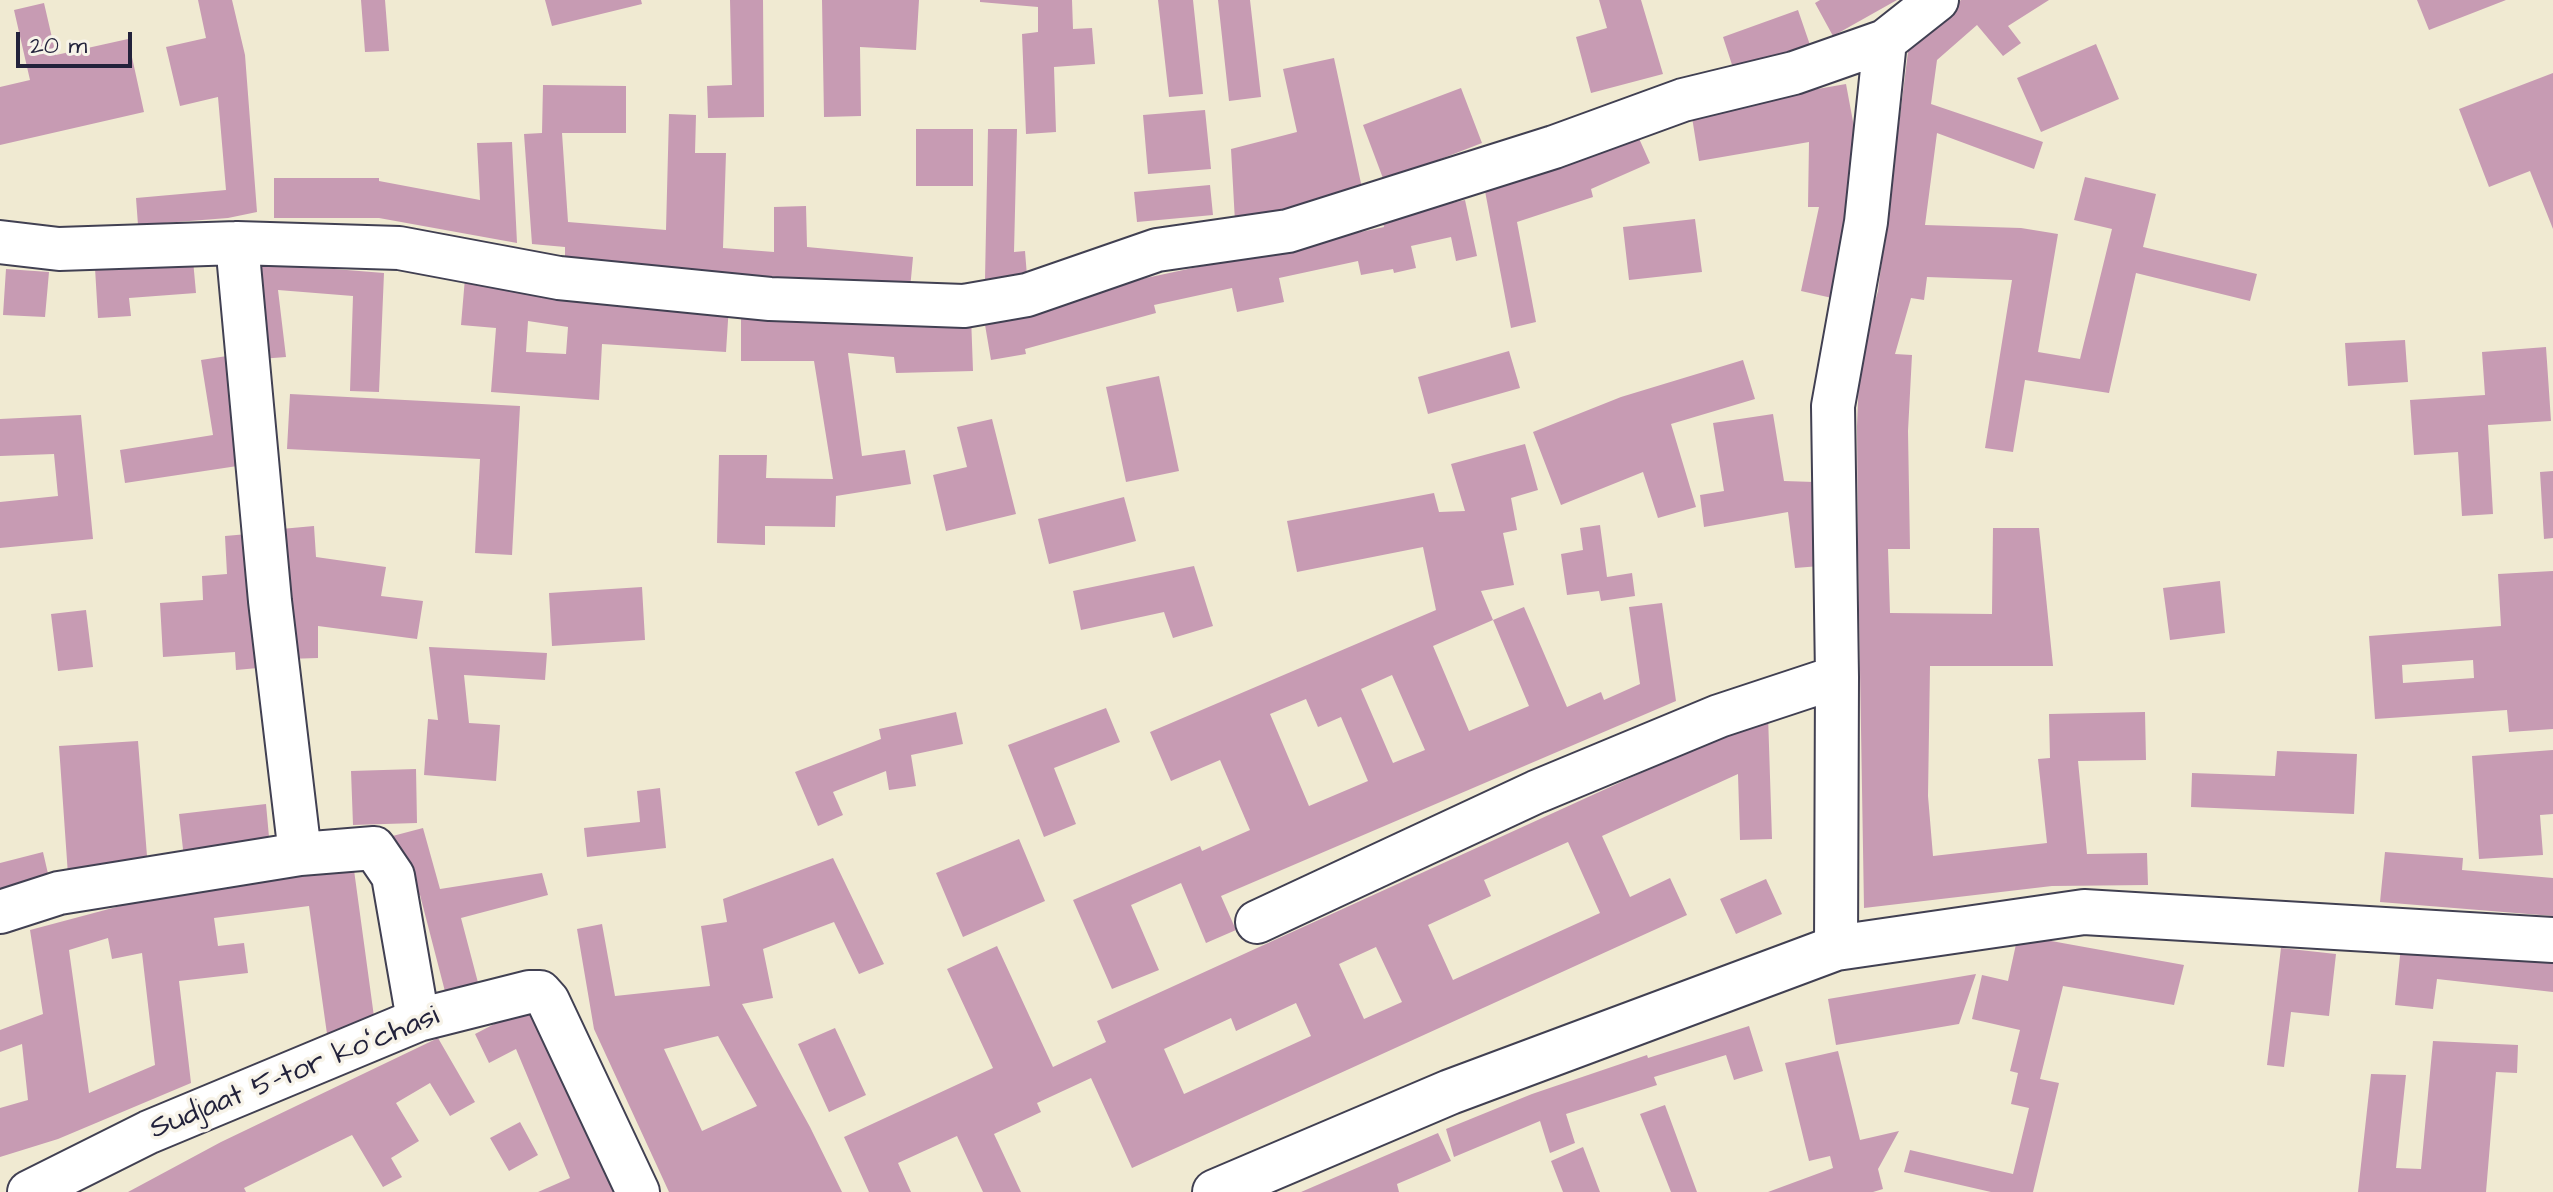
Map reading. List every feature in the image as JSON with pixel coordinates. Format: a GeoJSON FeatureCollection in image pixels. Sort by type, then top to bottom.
{"type":"FeatureCollection","features":[{"type":"Feature","properties":{"kind":"street"},"geometry":{"type":"LineString","coordinates":[[0,242],[59,249],[237,243],[399,248],[559,278],[770,299],[964,306],[1027,295],[1157,250],[1288,231],[1554,147],[1683,100],[1794,73],[1885,41],[1937,0]]}},
{"type":"Feature","properties":{"kind":"street"},"geometry":{"type":"LineString","coordinates":[[1836,948],[1837,677],[1833,406],[1866,222],[1885,41]]}},
{"type":"Feature","properties":{"kind":"street"},"geometry":{"type":"LineString","coordinates":[[237,243],[270,601],[300,854]]}},
{"type":"Feature","properties":{"kind":"street"},"geometry":{"type":"LineString","coordinates":[[1257,922],[1536,792],[1719,716],[1837,677]]}},
{"type":"Feature","properties":{"kind":"street"},"geometry":{"type":"LineString","coordinates":[[0,912],[59,893],[300,854],[374,848],[393,876],[418,1020]]}},
{"type":"Feature","properties":{"kind":"street"},"geometry":{"type":"LineString","coordinates":[[1215,1192],[1450,1092],[1836,948],[2084,912],[2553,940]]}},
{"type":"Feature","properties":{"kind":"street","name":"Sudjaat 5-tor koʻchasi"},"geometry":{"type":"LineString","coordinates":[[29,1192],[149,1132],[418,1020],[529,992],[540,992],[548,1001],[638,1192]]}},
{"type":"Feature","properties":{"kind":"building"},"geometry":{"type":"Polygon","coordinates":[[[198,0],[232,0],[245,55],[257,212],[228,218],[138,225],[136,198],[226,190],[218,97],[180,106],[166,47],[206,38],[198,0]]]}},
{"type":"Feature","properties":{"kind":"building"},"geometry":{"type":"Polygon","coordinates":[[[361,0],[385,0],[389,51],[365,52],[361,0]]]}},
{"type":"Feature","properties":{"kind":"building"},"geometry":{"type":"Polygon","coordinates":[[[545,0],[641,0],[642,4],[552,26],[545,0]]]}},
{"type":"Feature","properties":{"kind":"building"},"geometry":{"type":"Polygon","coordinates":[[[730,0],[763,0],[764,117],[708,118],[707,86],[732,85],[730,0]]]}},
{"type":"Feature","properties":{"kind":"building"},"geometry":{"type":"Polygon","coordinates":[[[822,0],[919,0],[916,50],[860,47],[861,116],[824,117],[822,0]]]}},
{"type":"Feature","properties":{"kind":"building"},"geometry":{"type":"Polygon","coordinates":[[[980,0],[1072,0],[1073,29],[1092,28],[1095,64],[1054,67],[1056,132],[1026,134],[1022,34],[1038,32],[1038,7],[980,0]]]}},
{"type":"Feature","properties":{"kind":"building"},"geometry":{"type":"Polygon","coordinates":[[[1158,0],[1193,0],[1203,94],[1169,97],[1158,0]]]}},
{"type":"Feature","properties":{"kind":"building"},"geometry":{"type":"Polygon","coordinates":[[[1218,0],[1250,0],[1261,97],[1229,101],[1218,0]]]}},
{"type":"Feature","properties":{"kind":"building"},"geometry":{"type":"Polygon","coordinates":[[[1599,0],[1641,0],[1663,74],[1591,93],[1576,37],[1607,28],[1599,0]]]}},
{"type":"Feature","properties":{"kind":"building"},"geometry":{"type":"Polygon","coordinates":[[[1820,0],[1897,0],[1833,36],[1815,3],[1820,0]]]}},
{"type":"Feature","properties":{"kind":"building"},"geometry":{"type":"Polygon","coordinates":[[[1961,0],[2049,0],[2008,26],[2021,43],[2003,56],[1977,25],[1937,60],[1931,104],[2043,142],[2034,169],[1937,133],[1925,225],[2021,228],[2058,234],[2038,352],[2080,359],[2112,229],[2074,220],[2085,177],[2156,194],[2143,247],[2257,274],[2250,301],[2136,273],[2109,393],[2025,380],[2013,452],[1985,448],[2012,280],[1927,277],[1924,300],[1911,298],[1895,354],[1912,355],[1908,431],[1910,549],[1888,549],[1890,613],[1992,614],[1993,528],[2039,528],[2053,666],[1930,666],[1928,796],[1933,856],[2047,843],[2038,759],[2050,758],[2049,714],[2145,712],[2146,760],[2078,761],[2087,854],[2147,853],[2148,885],[2052,886],[1864,908],[1857,426],[1860,352],[1878,291],[1909,44],[1961,0]]]}},
{"type":"Feature","properties":{"kind":"building"},"geometry":{"type":"Polygon","coordinates":[[[2417,0],[2506,0],[2429,30],[2417,0]]]}},
{"type":"Feature","properties":{"kind":"building"},"geometry":{"type":"Polygon","coordinates":[[[44,3],[56,55],[128,39],[144,112],[0,145],[0,87],[30,80],[14,10],[44,3]]]}},
{"type":"Feature","properties":{"kind":"building"},"geometry":{"type":"Polygon","coordinates":[[[1798,10],[1810,45],[1734,71],[1723,37],[1798,10]]]}},
{"type":"Feature","properties":{"kind":"building"},"geometry":{"type":"Polygon","coordinates":[[[2096,44],[2119,99],[2041,132],[2017,78],[2096,44]]]}},
{"type":"Feature","properties":{"kind":"building"},"geometry":{"type":"Polygon","coordinates":[[[1334,58],[1362,188],[1235,222],[1231,149],[1297,132],[1283,69],[1334,58]]]}},
{"type":"Feature","properties":{"kind":"building"},"geometry":{"type":"Polygon","coordinates":[[[2553,73],[2553,229],[2530,171],[2489,187],[2459,109],[2553,73]]]}},
{"type":"Feature","properties":{"kind":"building"},"geometry":{"type":"Polygon","coordinates":[[[1846,84],[1857,143],[1851,208],[1832,298],[1801,291],[1819,207],[1808,207],[1809,142],[1699,161],[1691,111],[1846,84]]]}},
{"type":"Feature","properties":{"kind":"building"},"geometry":{"type":"Polygon","coordinates":[[[543,85],[626,86],[626,133],[562,133],[568,222],[666,230],[669,114],[696,115],[695,153],[726,153],[723,248],[774,252],[774,207],[806,206],[807,247],[913,257],[910,289],[565,258],[565,247],[532,244],[524,134],[542,133],[543,85]]]}},
{"type":"Feature","properties":{"kind":"building"},"geometry":{"type":"Polygon","coordinates":[[[1461,88],[1482,143],[1384,181],[1363,125],[1461,88]]]}},
{"type":"Feature","properties":{"kind":"building"},"geometry":{"type":"Polygon","coordinates":[[[1205,110],[1211,169],[1148,174],[1143,115],[1205,110]]]}},
{"type":"Feature","properties":{"kind":"building"},"geometry":{"type":"Polygon","coordinates":[[[916,129],[973,129],[973,186],[916,186],[916,129]]]}},
{"type":"Feature","properties":{"kind":"building"},"geometry":{"type":"Polygon","coordinates":[[[988,129],[1017,129],[1014,252],[1025,251],[1027,276],[985,279],[988,129]]]}},
{"type":"Feature","properties":{"kind":"building"},"geometry":{"type":"Polygon","coordinates":[[[1637,134],[1650,163],[1591,189],[1593,197],[1517,222],[1536,322],[1511,328],[1485,191],[1637,134]]]}},
{"type":"Feature","properties":{"kind":"building"},"geometry":{"type":"Polygon","coordinates":[[[512,142],[517,243],[379,218],[274,218],[274,178],[379,178],[379,181],[480,200],[477,143],[512,142]]]}},
{"type":"Feature","properties":{"kind":"building"},"geometry":{"type":"Polygon","coordinates":[[[1210,185],[1213,215],[1137,222],[1134,192],[1210,185]]]}},
{"type":"Feature","properties":{"kind":"building"},"geometry":{"type":"Polygon","coordinates":[[[1465,200],[1477,256],[1456,261],[1451,237],[1411,246],[1416,268],[1361,275],[1358,261],[1279,278],[1284,302],[1237,312],[1232,288],[1154,305],[1156,313],[1025,349],[1026,354],[991,360],[984,319],[1146,278],[1384,227],[1382,218],[1465,200]]]}},
{"type":"Feature","properties":{"kind":"building"},"geometry":{"type":"Polygon","coordinates":[[[1695,219],[1702,272],[1629,280],[1623,227],[1695,219]]]}},
{"type":"Feature","properties":{"kind":"building"},"geometry":{"type":"Polygon","coordinates":[[[193,260],[196,293],[129,298],[131,316],[98,318],[95,268],[193,260]]]}},
{"type":"Feature","properties":{"kind":"building"},"geometry":{"type":"Polygon","coordinates":[[[247,262],[384,273],[379,392],[350,391],[353,296],[278,290],[286,357],[260,359],[247,262]]]}},
{"type":"Feature","properties":{"kind":"building"},"geometry":{"type":"Polygon","coordinates":[[[6,269],[49,272],[45,317],[3,315],[6,269]]]}},
{"type":"Feature","properties":{"kind":"building"},"geometry":{"type":"Polygon","coordinates":[[[465,278],[729,305],[726,352],[602,344],[599,400],[491,392],[496,328],[461,325],[465,278]],[[528,321],[526,352],[566,354],[568,327],[528,321]]]}},
{"type":"Feature","properties":{"kind":"building"},"geometry":{"type":"Polygon","coordinates":[[[741,313],[971,316],[973,371],[896,373],[894,357],[848,353],[862,456],[905,450],[911,484],[836,496],[835,527],[765,526],[765,545],[717,543],[719,455],[767,455],[766,478],[833,479],[814,361],[741,361],[741,313]]]}},
{"type":"Feature","properties":{"kind":"building"},"geometry":{"type":"Polygon","coordinates":[[[2405,340],[2408,382],[2348,386],[2345,343],[2405,340]]]}},
{"type":"Feature","properties":{"kind":"building"},"geometry":{"type":"Polygon","coordinates":[[[2546,347],[2551,421],[2488,425],[2493,514],[2462,516],[2458,452],[2414,455],[2410,400],[2485,395],[2482,352],[2546,347]]]}},
{"type":"Feature","properties":{"kind":"building"},"geometry":{"type":"Polygon","coordinates":[[[1509,351],[1520,388],[1428,414],[1418,377],[1509,351]]]}},
{"type":"Feature","properties":{"kind":"building"},"geometry":{"type":"Polygon","coordinates":[[[227,356],[244,465],[125,483],[120,450],[213,435],[201,360],[227,356]]]}},
{"type":"Feature","properties":{"kind":"building"},"geometry":{"type":"Polygon","coordinates":[[[1743,360],[1755,399],[1671,424],[1696,507],[1658,518],[1643,472],[1561,505],[1533,432],[1621,397],[1743,360]]]}},
{"type":"Feature","properties":{"kind":"building"},"geometry":{"type":"Polygon","coordinates":[[[1159,376],[1179,471],[1126,482],[1106,387],[1159,376]]]}},
{"type":"Feature","properties":{"kind":"building"},"geometry":{"type":"Polygon","coordinates":[[[290,394],[520,406],[512,555],[475,553],[480,459],[287,449],[290,394]]]}},
{"type":"Feature","properties":{"kind":"building"},"geometry":{"type":"Polygon","coordinates":[[[1773,414],[1784,481],[1814,482],[1820,566],[1795,568],[1788,512],[1704,527],[1700,495],[1724,491],[1713,423],[1773,414]]]}},
{"type":"Feature","properties":{"kind":"building"},"geometry":{"type":"Polygon","coordinates":[[[81,415],[93,539],[0,548],[0,502],[58,496],[54,454],[0,456],[0,419],[81,415]]]}},
{"type":"Feature","properties":{"kind":"building"},"geometry":{"type":"Polygon","coordinates":[[[992,419],[1016,514],[946,531],[933,475],[967,467],[957,427],[992,419]]]}},
{"type":"Feature","properties":{"kind":"building"},"geometry":{"type":"Polygon","coordinates":[[[1525,444],[1538,490],[1511,498],[1517,530],[1503,533],[1514,585],[1481,591],[1493,620],[1524,607],[1567,707],[1601,692],[1604,700],[1640,684],[1629,607],[1662,603],[1676,701],[1221,896],[1236,930],[1206,943],[1181,883],[1131,905],[1159,970],[1112,989],[1073,900],[1200,846],[1202,851],[1250,830],[1220,760],[1171,781],[1150,732],[1436,610],[1423,547],[1297,572],[1287,521],[1434,493],[1439,512],[1465,511],[1451,464],[1525,444]],[[1493,620],[1433,646],[1469,731],[1529,706],[1493,620]],[[1392,675],[1361,689],[1393,763],[1425,750],[1392,675]],[[1306,699],[1270,714],[1309,806],[1368,781],[1341,717],[1318,727],[1306,699]]]}},
{"type":"Feature","properties":{"kind":"building"},"geometry":{"type":"Polygon","coordinates":[[[2553,471],[2553,538],[2544,539],[2540,472],[2553,471]]]}},
{"type":"Feature","properties":{"kind":"building"},"geometry":{"type":"Polygon","coordinates":[[[1124,497],[1136,541],[1049,564],[1038,519],[1124,497]]]}},
{"type":"Feature","properties":{"kind":"building"},"geometry":{"type":"Polygon","coordinates":[[[1600,525],[1607,577],[1632,573],[1635,596],[1601,601],[1599,591],[1567,595],[1561,554],[1583,550],[1580,528],[1600,525]]]}},
{"type":"Feature","properties":{"kind":"building"},"geometry":{"type":"Polygon","coordinates":[[[314,526],[316,557],[386,567],[381,596],[423,601],[417,639],[318,626],[318,658],[287,659],[281,529],[314,526]]]}},
{"type":"Feature","properties":{"kind":"building"},"geometry":{"type":"Polygon","coordinates":[[[259,533],[269,667],[236,670],[235,652],[163,657],[160,603],[203,600],[202,576],[227,574],[225,536],[259,533]]]}},
{"type":"Feature","properties":{"kind":"building"},"geometry":{"type":"Polygon","coordinates":[[[1194,566],[1213,626],[1173,638],[1164,612],[1081,630],[1073,591],[1194,566]]]}},
{"type":"Feature","properties":{"kind":"building"},"geometry":{"type":"Polygon","coordinates":[[[2553,571],[2553,729],[2509,732],[2507,710],[2375,719],[2369,636],[2501,626],[2498,574],[2553,571]],[[2473,660],[2402,665],[2403,683],[2474,678],[2473,660]]]}},
{"type":"Feature","properties":{"kind":"building"},"geometry":{"type":"Polygon","coordinates":[[[2220,581],[2225,633],[2170,640],[2163,588],[2220,581]]]}},
{"type":"Feature","properties":{"kind":"building"},"geometry":{"type":"Polygon","coordinates":[[[642,587],[645,640],[552,646],[549,593],[642,587]]]}},
{"type":"Feature","properties":{"kind":"building"},"geometry":{"type":"Polygon","coordinates":[[[86,610],[93,667],[58,671],[51,614],[86,610]]]}},
{"type":"Feature","properties":{"kind":"building"},"geometry":{"type":"Polygon","coordinates":[[[429,647],[547,653],[545,680],[464,675],[469,723],[500,725],[496,781],[424,775],[428,719],[438,720],[429,647]]]}},
{"type":"Feature","properties":{"kind":"building"},"geometry":{"type":"Polygon","coordinates":[[[1106,708],[1120,742],[1054,768],[1076,824],[1044,837],[1008,745],[1106,708]]]}},
{"type":"Feature","properties":{"kind":"building"},"geometry":{"type":"Polygon","coordinates":[[[956,712],[963,744],[911,755],[916,786],[889,790],[886,771],[833,792],[843,815],[818,826],[795,772],[881,739],[879,729],[956,712]]]}},
{"type":"Feature","properties":{"kind":"building"},"geometry":{"type":"Polygon","coordinates":[[[1768,715],[1772,839],[1740,840],[1738,774],[1602,836],[1630,897],[1670,878],[1687,915],[1132,1168],[1091,1078],[1037,1103],[1041,1112],[994,1134],[1021,1192],[983,1192],[957,1136],[898,1163],[911,1192],[869,1192],[844,1137],[993,1068],[947,969],[997,946],[1053,1067],[1106,1042],[1097,1021],[1768,715]],[[1568,842],[1484,880],[1491,896],[1428,925],[1453,980],[1600,913],[1568,842]],[[1376,947],[1339,964],[1364,1019],[1402,1002],[1376,947]],[[1296,1003],[1236,1031],[1231,1018],[1164,1049],[1184,1094],[1311,1036],[1296,1003]]]}},
{"type":"Feature","properties":{"kind":"building"},"geometry":{"type":"Polygon","coordinates":[[[138,741],[148,869],[68,875],[59,746],[138,741]]]}},
{"type":"Feature","properties":{"kind":"building"},"geometry":{"type":"Polygon","coordinates":[[[2553,750],[2553,814],[2540,815],[2543,855],[2479,859],[2472,756],[2553,750]]]}},
{"type":"Feature","properties":{"kind":"building"},"geometry":{"type":"Polygon","coordinates":[[[2277,751],[2357,754],[2354,814],[2191,807],[2192,773],[2275,776],[2277,751]]]}},
{"type":"Feature","properties":{"kind":"building"},"geometry":{"type":"Polygon","coordinates":[[[416,769],[417,823],[353,825],[351,771],[416,769]]]}},
{"type":"Feature","properties":{"kind":"building"},"geometry":{"type":"Polygon","coordinates":[[[660,788],[666,848],[587,857],[584,828],[640,822],[637,791],[660,788]]]}},
{"type":"Feature","properties":{"kind":"building"},"geometry":{"type":"Polygon","coordinates":[[[266,804],[270,848],[184,858],[179,814],[266,804]]]}},
{"type":"Feature","properties":{"kind":"building"},"geometry":{"type":"Polygon","coordinates":[[[423,828],[440,889],[542,873],[548,895],[461,918],[481,994],[448,1003],[420,895],[402,899],[385,838],[423,828]]]}},
{"type":"Feature","properties":{"kind":"building"},"geometry":{"type":"Polygon","coordinates":[[[1019,839],[1045,901],[963,937],[936,873],[1019,839]]]}},
{"type":"Feature","properties":{"kind":"building"},"geometry":{"type":"Polygon","coordinates":[[[43,852],[52,891],[0,904],[0,863],[43,852]]]}},
{"type":"Feature","properties":{"kind":"building"},"geometry":{"type":"Polygon","coordinates":[[[2385,852],[2463,858],[2462,870],[2553,878],[2553,916],[2380,902],[2385,852]]]}},
{"type":"Feature","properties":{"kind":"building"},"geometry":{"type":"Polygon","coordinates":[[[833,858],[884,964],[859,974],[834,922],[763,949],[773,998],[742,1004],[842,1192],[669,1192],[594,1029],[577,929],[602,924],[615,996],[710,986],[701,926],[727,922],[723,899],[833,858]],[[718,1036],[664,1049],[702,1131],[757,1106],[718,1036]]]}},
{"type":"Feature","properties":{"kind":"building"},"geometry":{"type":"Polygon","coordinates":[[[354,870],[375,1024],[328,1041],[309,906],[214,918],[218,946],[244,943],[248,973],[179,981],[191,1083],[58,1139],[0,1157],[0,1108],[28,1100],[22,1044],[0,1052],[0,1030],[43,1014],[30,930],[169,893],[354,870]],[[108,938],[69,950],[89,1093],[155,1065],[142,953],[112,959],[108,938]]]}},
{"type":"Feature","properties":{"kind":"building"},"geometry":{"type":"Polygon","coordinates":[[[1766,879],[1782,914],[1736,934],[1720,899],[1766,879]]]}},
{"type":"Feature","properties":{"kind":"building"},"geometry":{"type":"Polygon","coordinates":[[[2018,935],[2184,965],[2174,1005],[2063,986],[2040,1079],[2059,1083],[2033,1192],[1991,1192],[1904,1172],[1910,1150],[2013,1174],[2029,1108],[2011,1104],[2018,1073],[2010,1071],[2020,1030],[1972,1019],[1982,975],[2008,981],[2018,935]]]}},
{"type":"Feature","properties":{"kind":"building"},"geometry":{"type":"Polygon","coordinates":[[[2401,946],[2553,962],[2553,992],[2437,979],[2433,1009],[2395,1005],[2401,946]]]}},
{"type":"Feature","properties":{"kind":"building"},"geometry":{"type":"Polygon","coordinates":[[[2281,948],[2336,954],[2329,1016],[2291,1012],[2284,1067],[2267,1065],[2281,948]]]}},
{"type":"Feature","properties":{"kind":"building"},"geometry":{"type":"Polygon","coordinates":[[[1976,974],[1959,1024],[1836,1045],[1828,999],[1976,974]]]}},
{"type":"Feature","properties":{"kind":"building"},"geometry":{"type":"Polygon","coordinates":[[[535,1003],[615,1192],[538,1192],[570,1178],[516,1049],[489,1063],[475,1034],[535,1003]]]}},
{"type":"Feature","properties":{"kind":"building"},"geometry":{"type":"Polygon","coordinates":[[[1749,1026],[1763,1071],[1734,1080],[1726,1055],[1654,1077],[1657,1085],[1566,1114],[1575,1143],[1550,1153],[1540,1121],[1454,1157],[1446,1129],[1532,1094],[1647,1055],[1648,1058],[1749,1026]]]}},
{"type":"Feature","properties":{"kind":"building"},"geometry":{"type":"Polygon","coordinates":[[[835,1028],[866,1095],[829,1112],[798,1044],[835,1028]]]}},
{"type":"Feature","properties":{"kind":"building"},"geometry":{"type":"Polygon","coordinates":[[[438,1038],[475,1102],[450,1116],[430,1083],[396,1103],[419,1141],[391,1158],[402,1177],[383,1187],[352,1135],[244,1188],[246,1192],[128,1192],[221,1142],[438,1038]]]}},
{"type":"Feature","properties":{"kind":"building"},"geometry":{"type":"Polygon","coordinates":[[[2433,1041],[2518,1045],[2517,1073],[2496,1072],[2486,1192],[2358,1192],[2371,1074],[2406,1075],[2396,1168],[2421,1169],[2433,1041]]]}},
{"type":"Feature","properties":{"kind":"building"},"geometry":{"type":"Polygon","coordinates":[[[1838,1051],[1860,1140],[1899,1131],[1878,1169],[1883,1189],[1873,1192],[1768,1192],[1833,1168],[1830,1156],[1809,1161],[1785,1063],[1838,1051]]]}},
{"type":"Feature","properties":{"kind":"building"},"geometry":{"type":"Polygon","coordinates":[[[1665,1105],[1697,1192],[1671,1192],[1640,1114],[1665,1105]]]}},
{"type":"Feature","properties":{"kind":"building"},"geometry":{"type":"Polygon","coordinates":[[[520,1122],[538,1155],[509,1171],[490,1138],[520,1122]]]}},
{"type":"Feature","properties":{"kind":"building"},"geometry":{"type":"Polygon","coordinates":[[[1438,1133],[1451,1161],[1397,1184],[1399,1192],[1301,1192],[1438,1133]]]}},
{"type":"Feature","properties":{"kind":"building"},"geometry":{"type":"Polygon","coordinates":[[[1583,1147],[1600,1192],[1563,1192],[1551,1161],[1583,1147]]]}}]}
